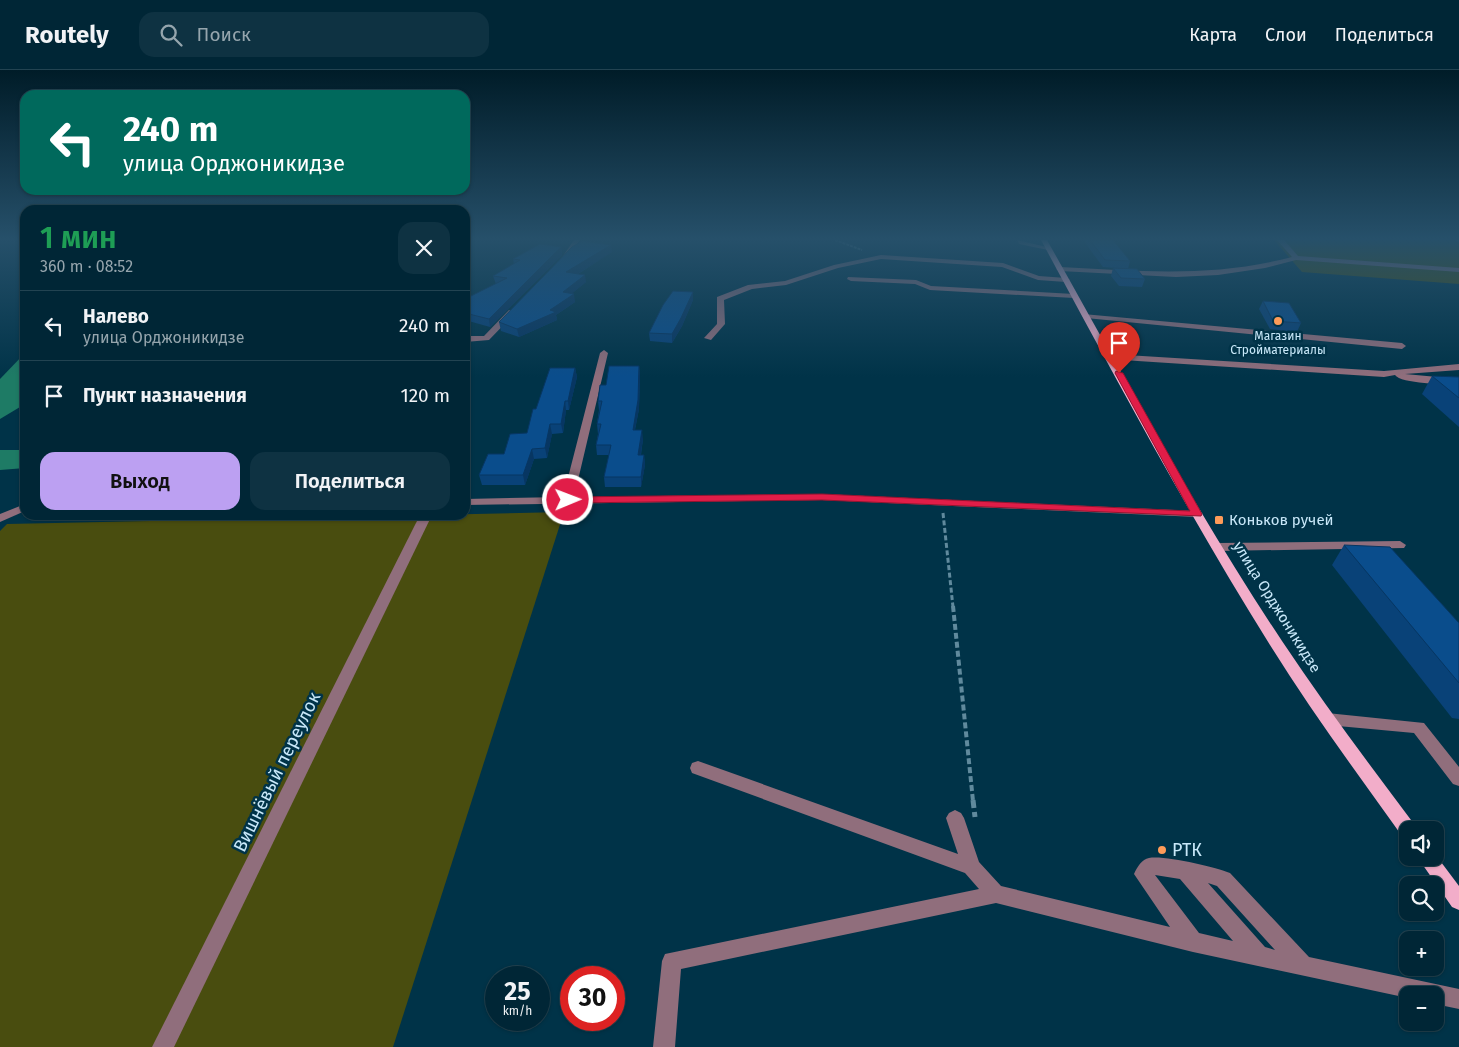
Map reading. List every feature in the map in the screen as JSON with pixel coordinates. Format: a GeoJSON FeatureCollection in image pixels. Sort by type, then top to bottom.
{"type":"FeatureCollection","features":[{"type":"Feature","properties":{"kind":"main road","name":"улица Орджоникидзе"},"geometry":{"type":"LineString","coordinates":[[1069,286],[1197,514],[1260,618],[1327,719],[1401,821]]}},
{"type":"Feature","properties":{"kind":"main road"},"geometry":{"type":"LineString","coordinates":[[1433,866],[1459,901]]}},
{"type":"Feature","properties":{"kind":"street"},"geometry":{"type":"LineString","coordinates":[[708,338],[721,324],[720,299],[751,287],[763,286]]}},
{"type":"Feature","properties":{"kind":"street"},"geometry":{"type":"LineString","coordinates":[[924,286],[930,288],[1074,296]]}},
{"type":"Feature","properties":{"kind":"street"},"geometry":{"type":"LineString","coordinates":[[470,339],[486,338],[520,304]]}},
{"type":"Feature","properties":{"kind":"street"},"geometry":{"type":"LineString","coordinates":[[1086,316],[1402,346]]}},
{"type":"Feature","properties":{"kind":"street"},"geometry":{"type":"LineString","coordinates":[[568,500],[604,353]]}},
{"type":"Feature","properties":{"kind":"street"},"geometry":{"type":"LineString","coordinates":[[1110,357],[1384,374],[1425,380],[1459,382]]}},
{"type":"Feature","properties":{"kind":"street"},"geometry":{"type":"LineString","coordinates":[[1384,374],[1459,367]]}},
{"type":"Feature","properties":{"kind":"street"},"geometry":{"type":"LineString","coordinates":[[470,502],[822,497],[1197,514]]}},
{"type":"Feature","properties":{"kind":"street"},"geometry":{"type":"LineString","coordinates":[[0,518],[20,510]]}},
{"type":"Feature","properties":{"kind":"street","name":"Вишнёвый переулок"},"geometry":{"type":"LineString","coordinates":[[163,1047],[424,520]]}},
{"type":"Feature","properties":{"kind":"street"},"geometry":{"type":"LineString","coordinates":[[1217,546],[1400,545]]}},
{"type":"Feature","properties":{"kind":"street"},"geometry":{"type":"LineString","coordinates":[[1327,719],[1418,727],[1459,779]]}},
{"type":"Feature","properties":{"kind":"street"},"geometry":{"type":"LineString","coordinates":[[698,768],[970,867],[996,894]]}},
{"type":"Feature","properties":{"kind":"street"},"geometry":{"type":"LineString","coordinates":[[955,818],[970,867]]}},
{"type":"Feature","properties":{"kind":"street"},"geometry":{"type":"LineString","coordinates":[[1193,942],[1143,874],[1150,866],[1201,873],[1223,879],[1304,966]]}},
{"type":"Feature","properties":{"kind":"street"},"geometry":{"type":"LineString","coordinates":[[1184,870],[1259,956]]}},
{"type":"Feature","properties":{"kind":"street"},"geometry":{"type":"LineString","coordinates":[[664,1047],[672,962],[996,894],[1193,942],[1459,999]]}},
{"type":"Feature","properties":{"kind":"path"},"geometry":{"type":"LineString","coordinates":[[942,502],[976,827]]}},
{"type":"Feature","properties":{"kind":"shaded area"},"geometry":{"type":"Polygon","coordinates":[[[20,358],[20,407],[0,419],[0,379],[20,358]]]}},
{"type":"Feature","properties":{"kind":"shaded area"},"geometry":{"type":"Polygon","coordinates":[[[0,450],[20,450],[20,468],[0,470],[0,450]]]}},
{"type":"Feature","properties":{"kind":"shaded area"},"geometry":{"type":"Polygon","coordinates":[[[564,512],[393,1047],[0,1047],[0,531],[7,524],[193,520],[470,520],[470,514],[564,512]]]}},
{"type":"Feature","properties":{"kind":"building"},"geometry":{"type":"Polygon","coordinates":[[[492,286],[522,286],[489,319],[470,314],[470,296],[492,286]]]}},
{"type":"Feature","properties":{"kind":"building"},"geometry":{"type":"Polygon","coordinates":[[[534,286],[571,286],[563,292],[574,294],[550,310],[556,312],[517,329],[499,322],[534,286]]]}},
{"type":"Feature","properties":{"kind":"building"},"geometry":{"type":"Polygon","coordinates":[[[673,291],[693,292],[672,334],[649,333],[663,305],[673,291]]]}},
{"type":"Feature","properties":{"kind":"building"},"geometry":{"type":"Polygon","coordinates":[[[1263,301],[1289,303],[1301,323],[1273,321],[1263,301]]]}},
{"type":"Feature","properties":{"kind":"building"},"geometry":{"type":"Polygon","coordinates":[[[609,366],[639,366],[638,400],[633,430],[642,430],[638,455],[644,455],[641,477],[604,477],[611,445],[596,445],[601,424],[597,424],[602,401],[598,401],[600,385],[606,385],[609,366]]]}},
{"type":"Feature","properties":{"kind":"building"},"geometry":{"type":"Polygon","coordinates":[[[550,368],[575,368],[568,401],[565,401],[561,424],[550,424],[545,448],[532,449],[523,475],[479,475],[488,454],[504,454],[510,434],[527,433],[533,409],[536,409],[550,368]]]}},
{"type":"Feature","properties":{"kind":"building"},"geometry":{"type":"Polygon","coordinates":[[[1432,376],[1459,377],[1459,398],[1432,376]]]}},
{"type":"Feature","properties":{"kind":"building"},"geometry":{"type":"Polygon","coordinates":[[[1344,545],[1390,547],[1459,623],[1459,683],[1344,545]]]}},
{"type":"Feature","properties":{"kind":"place","name":"Магазин Стройматериалы"},"geometry":{"type":"Point","coordinates":[1278,321]}},
{"type":"Feature","properties":{"kind":"place","name":"Коньков ручей"},"geometry":{"type":"Point","coordinates":[1219,520]}},
{"type":"Feature","properties":{"kind":"place","name":"РТК"},"geometry":{"type":"Point","coordinates":[1162,850]}},
{"type":"Feature","properties":{"kind":"route"},"geometry":{"type":"LineString","coordinates":[[568,500],[822,497],[1197,514],[1119,373]]}}]}
